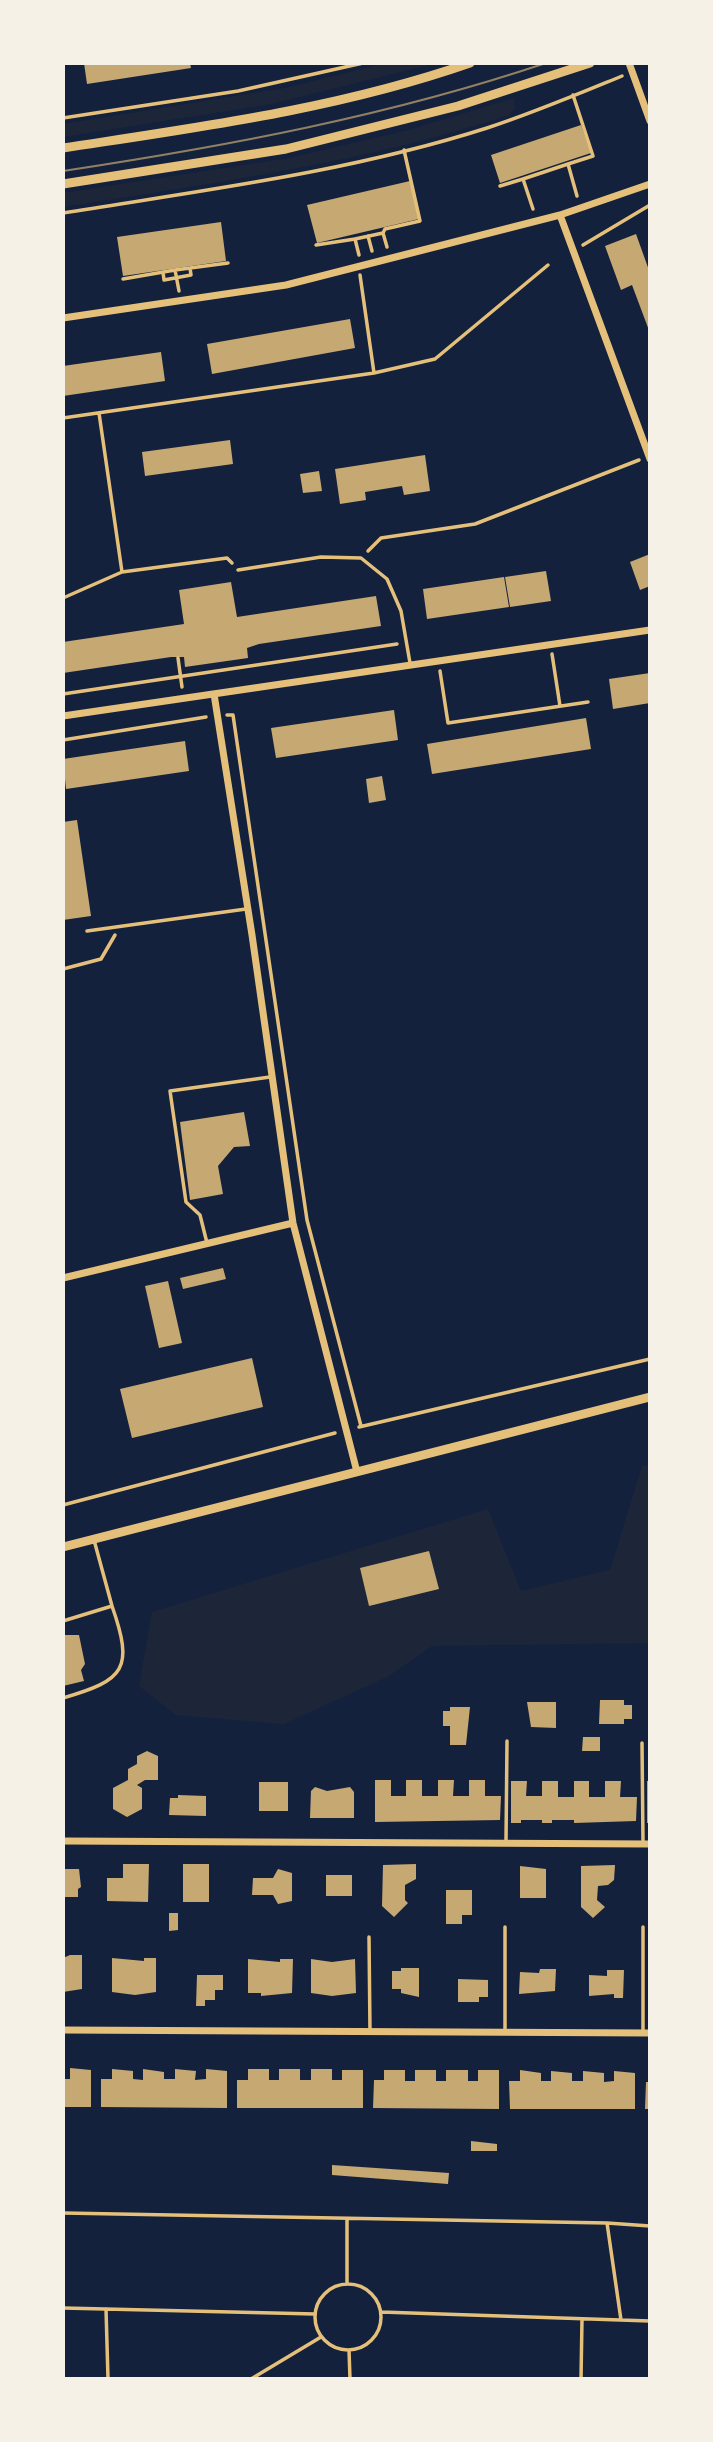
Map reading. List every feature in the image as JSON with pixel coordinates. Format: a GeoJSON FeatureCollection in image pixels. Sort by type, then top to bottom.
{"type":"FeatureCollection","features":[{"type":"Feature","properties":{"kind":"street"},"geometry":{"type":"LineString","coordinates":[[63,148],[282,114],[425,79],[470,63]]}},
{"type":"Feature","properties":{"kind":"street"},"geometry":{"type":"LineString","coordinates":[[63,184],[286,149],[458,106],[590,63]]}},
{"type":"Feature","properties":{"kind":"street"},"geometry":{"type":"LineString","coordinates":[[629,63],[650,121]]}},
{"type":"Feature","properties":{"kind":"street"},"geometry":{"type":"LineString","coordinates":[[63,318],[286,285],[359,264],[560,215],[650,184]]}},
{"type":"Feature","properties":{"kind":"street"},"geometry":{"type":"LineString","coordinates":[[560,215],[649,458]]}},
{"type":"Feature","properties":{"kind":"street"},"geometry":{"type":"LineString","coordinates":[[63,716],[650,630]]}},
{"type":"Feature","properties":{"kind":"street"},"geometry":{"type":"LineString","coordinates":[[214,694],[293,1223],[357,1472]]}},
{"type":"Feature","properties":{"kind":"street"},"geometry":{"type":"LineString","coordinates":[[63,1278],[293,1223]]}},
{"type":"Feature","properties":{"kind":"street"},"geometry":{"type":"LineString","coordinates":[[63,1547],[650,1397]]}},
{"type":"Feature","properties":{"kind":"street"},"geometry":{"type":"LineString","coordinates":[[63,1841],[646,1844]]}},
{"type":"Feature","properties":{"kind":"street"},"geometry":{"type":"LineString","coordinates":[[63,2030],[646,2033]]}},
{"type":"Feature","properties":{"kind":"lane"},"geometry":{"type":"LineString","coordinates":[[238,570],[321,557],[362,558],[387,579],[401,611],[411,665]]}},
{"type":"Feature","properties":{"kind":"lane"},"geometry":{"type":"LineString","coordinates":[[86,931],[248,909]]}},
{"type":"Feature","properties":{"kind":"lane"},"geometry":{"type":"LineString","coordinates":[[207,1244],[200,1215],[186,1202],[170,1091],[272,1076]]}},
{"type":"Feature","properties":{"kind":"lane"},"geometry":{"type":"LineString","coordinates":[[63,1698],[100,1687],[116,1675],[125,1652],[94,1539]]}},
{"type":"Feature","properties":{"kind":"lane"},"geometry":{"type":"LineString","coordinates":[[63,1621],[113,1606]]}},
{"type":"Feature","properties":{"kind":"lane"},"geometry":{"type":"LineString","coordinates":[[506,1843],[507,1741]]}},
{"type":"Feature","properties":{"kind":"lane"},"geometry":{"type":"LineString","coordinates":[[642,1743],[646,1844]]}},
{"type":"Feature","properties":{"kind":"lane"},"geometry":{"type":"LineString","coordinates":[[505,1927],[505,2032]]}},
{"type":"Feature","properties":{"kind":"lane"},"geometry":{"type":"LineString","coordinates":[[643,1927],[646,2033]]}},
{"type":"Feature","properties":{"kind":"lane"},"geometry":{"type":"LineString","coordinates":[[369,1937],[370,2032]]}},
{"type":"Feature","properties":{"kind":"path"},"geometry":{"type":"LineString","coordinates":[[63,118],[238,90],[363,63]]}},
{"type":"Feature","properties":{"kind":"path"},"geometry":{"type":"LineString","coordinates":[[63,214],[285,178],[404,150],[487,128],[622,76]]}},
{"type":"Feature","properties":{"kind":"path"},"geometry":{"type":"LineString","coordinates":[[591,79],[594,87]]}},
{"type":"Feature","properties":{"kind":"path"},"geometry":{"type":"LineString","coordinates":[[500,187],[593,156],[573,95]]}},
{"type":"Feature","properties":{"kind":"path"},"geometry":{"type":"LineString","coordinates":[[316,245],[355,240],[383,233],[385,229],[420,221],[404,150]]}},
{"type":"Feature","properties":{"kind":"path"},"geometry":{"type":"LineString","coordinates":[[568,164],[578,198]]}},
{"type":"Feature","properties":{"kind":"path"},"geometry":{"type":"LineString","coordinates":[[523,179],[534,211]]}},
{"type":"Feature","properties":{"kind":"path"},"geometry":{"type":"LineString","coordinates":[[580,247],[650,205]]}},
{"type":"Feature","properties":{"kind":"path"},"geometry":{"type":"LineString","coordinates":[[383,233],[388,253]]}},
{"type":"Feature","properties":{"kind":"path"},"geometry":{"type":"LineString","coordinates":[[368,236],[373,257]]}},
{"type":"Feature","properties":{"kind":"path"},"geometry":{"type":"LineString","coordinates":[[355,240],[374,373]]}},
{"type":"Feature","properties":{"kind":"path"},"geometry":{"type":"LineString","coordinates":[[123,279],[228,263]]}},
{"type":"Feature","properties":{"kind":"path"},"geometry":{"type":"LineString","coordinates":[[63,418],[374,373],[435,359],[548,265]]}},
{"type":"Feature","properties":{"kind":"path"},"geometry":{"type":"LineString","coordinates":[[163,272],[164,280],[191,275],[190,268]]}},
{"type":"Feature","properties":{"kind":"path"},"geometry":{"type":"LineString","coordinates":[[175,270],[179,293]]}},
{"type":"Feature","properties":{"kind":"path"},"geometry":{"type":"LineString","coordinates":[[99,413],[122,572]]}},
{"type":"Feature","properties":{"kind":"path"},"geometry":{"type":"LineString","coordinates":[[362,558],[381,538],[475,524],[649,458]]}},
{"type":"Feature","properties":{"kind":"path"},"geometry":{"type":"LineString","coordinates":[[63,598],[122,572],[227,558],[238,570]]}},
{"type":"Feature","properties":{"kind":"path"},"geometry":{"type":"LineString","coordinates":[[63,694],[407,643]]}},
{"type":"Feature","properties":{"kind":"path"},"geometry":{"type":"LineString","coordinates":[[550,645],[560,706]]}},
{"type":"Feature","properties":{"kind":"path"},"geometry":{"type":"LineString","coordinates":[[438,661],[448,723],[588,702]]}},
{"type":"Feature","properties":{"kind":"path"},"geometry":{"type":"LineString","coordinates":[[63,740],[233,715],[307,1220],[360,1426]]}},
{"type":"Feature","properties":{"kind":"path"},"geometry":{"type":"LineString","coordinates":[[63,969],[101,960],[113,942],[118,926]]}},
{"type":"Feature","properties":{"kind":"path"},"geometry":{"type":"LineString","coordinates":[[63,1505],[360,1426],[650,1359]]}},
{"type":"Feature","properties":{"kind":"path"},"geometry":{"type":"LineString","coordinates":[[63,2213],[650,2226]]}},
{"type":"Feature","properties":{"kind":"path"},"geometry":{"type":"LineString","coordinates":[[347,2218],[347,2284]]}},
{"type":"Feature","properties":{"kind":"path"},"geometry":{"type":"LineString","coordinates":[[607,2223],[621,2320]]}},
{"type":"Feature","properties":{"kind":"path"},"geometry":{"type":"LineString","coordinates":[[347,2284],[370,2291],[381,2312],[380,2328],[371,2342],[349,2350],[334,2347],[321,2337],[315,2314],[325,2293],[347,2284]]}},
{"type":"Feature","properties":{"kind":"path"},"geometry":{"type":"LineString","coordinates":[[63,2308],[315,2314]]}},
{"type":"Feature","properties":{"kind":"path"},"geometry":{"type":"LineString","coordinates":[[106,2309],[108,2379]]}},
{"type":"Feature","properties":{"kind":"path"},"geometry":{"type":"LineString","coordinates":[[381,2312],[650,2321]]}},
{"type":"Feature","properties":{"kind":"path"},"geometry":{"type":"LineString","coordinates":[[581,2379],[582,2319]]}},
{"type":"Feature","properties":{"kind":"path"},"geometry":{"type":"LineString","coordinates":[[251,2379],[321,2337]]}},
{"type":"Feature","properties":{"kind":"path"},"geometry":{"type":"LineString","coordinates":[[349,2350],[350,2379]]}},
{"type":"Feature","properties":{"kind":"shaded area"},"geometry":{"type":"Polygon","coordinates":[[[386,63],[437,63],[271,104],[63,137],[63,124],[285,88],[386,63]]]}},
{"type":"Feature","properties":{"kind":"shaded area"},"geometry":{"type":"Polygon","coordinates":[[[514,98],[515,108],[509,115],[399,146],[288,170],[63,207],[63,193],[289,158],[408,130],[514,98]]]}},
{"type":"Feature","properties":{"kind":"shaded area"},"geometry":{"type":"Polygon","coordinates":[[[650,1465],[650,1643],[432,1646],[389,1676],[284,1724],[176,1715],[139,1686],[152,1612],[488,1509],[521,1591],[610,1570],[642,1466],[650,1465]]]}},
{"type":"Feature","properties":{"kind":"building"},"geometry":{"type":"Polygon","coordinates":[[[84,63],[190,63],[191,68],[87,84],[84,63]]]}},
{"type":"Feature","properties":{"kind":"building"},"geometry":{"type":"Polygon","coordinates":[[[581,125],[591,153],[500,183],[491,155],[581,125]]]}},
{"type":"Feature","properties":{"kind":"building"},"geometry":{"type":"Polygon","coordinates":[[[410,181],[419,219],[317,243],[307,205],[410,181]]]}},
{"type":"Feature","properties":{"kind":"building"},"geometry":{"type":"Polygon","coordinates":[[[221,222],[226,261],[123,276],[117,237],[221,222]]]}},
{"type":"Feature","properties":{"kind":"building"},"geometry":{"type":"Polygon","coordinates":[[[636,234],[650,273],[650,333],[632,285],[621,290],[605,246],[636,234]]]}},
{"type":"Feature","properties":{"kind":"building"},"geometry":{"type":"Polygon","coordinates":[[[350,319],[355,348],[212,374],[207,344],[350,319]]]}},
{"type":"Feature","properties":{"kind":"building"},"geometry":{"type":"Polygon","coordinates":[[[161,352],[165,381],[63,396],[63,366],[161,352]]]}},
{"type":"Feature","properties":{"kind":"building"},"geometry":{"type":"Polygon","coordinates":[[[230,440],[233,464],[145,476],[142,452],[230,440]]]}},
{"type":"Feature","properties":{"kind":"building"},"geometry":{"type":"Polygon","coordinates":[[[425,455],[430,491],[404,495],[402,486],[365,492],[366,500],[340,504],[335,469],[425,455]]]}},
{"type":"Feature","properties":{"kind":"building"},"geometry":{"type":"Polygon","coordinates":[[[319,471],[322,491],[303,493],[300,474],[319,471]]]}},
{"type":"Feature","properties":{"kind":"building"},"geometry":{"type":"Polygon","coordinates":[[[650,554],[650,586],[640,590],[630,562],[650,554]]]}},
{"type":"Feature","properties":{"kind":"building"},"geometry":{"type":"Polygon","coordinates":[[[546,571],[551,601],[510,607],[505,577],[546,571]]]}},
{"type":"Feature","properties":{"kind":"building"},"geometry":{"type":"Polygon","coordinates":[[[504,577],[509,607],[427,619],[423,589],[504,577]]]}},
{"type":"Feature","properties":{"kind":"building"},"geometry":{"type":"Polygon","coordinates":[[[231,582],[237,617],[376,596],[381,626],[259,644],[247,648],[248,658],[185,667],[184,657],[171,657],[63,673],[63,642],[184,624],[179,590],[231,582]]]}},
{"type":"Feature","properties":{"kind":"building"},"geometry":{"type":"Polygon","coordinates":[[[650,673],[650,703],[613,709],[609,679],[650,673]]]}},
{"type":"Feature","properties":{"kind":"building"},"geometry":{"type":"Polygon","coordinates":[[[394,710],[398,740],[276,758],[271,728],[394,710]]]}},
{"type":"Feature","properties":{"kind":"building"},"geometry":{"type":"Polygon","coordinates":[[[586,718],[591,749],[432,774],[427,744],[586,718]]]}},
{"type":"Feature","properties":{"kind":"building"},"geometry":{"type":"Polygon","coordinates":[[[185,741],[189,771],[66,789],[63,759],[185,741]]]}},
{"type":"Feature","properties":{"kind":"building"},"geometry":{"type":"Polygon","coordinates":[[[382,776],[386,800],[369,803],[366,779],[382,776]]]}},
{"type":"Feature","properties":{"kind":"building"},"geometry":{"type":"Polygon","coordinates":[[[77,820],[91,916],[63,920],[63,822],[77,820]]]}},
{"type":"Feature","properties":{"kind":"building"},"geometry":{"type":"Polygon","coordinates":[[[244,1112],[250,1146],[234,1147],[218,1166],[223,1194],[190,1200],[180,1122],[244,1112]]]}},
{"type":"Feature","properties":{"kind":"building"},"geometry":{"type":"Polygon","coordinates":[[[223,1268],[226,1279],[183,1289],[180,1278],[223,1268]]]}},
{"type":"Feature","properties":{"kind":"building"},"geometry":{"type":"Polygon","coordinates":[[[168,1281],[182,1343],[159,1348],[145,1286],[168,1281]]]}},
{"type":"Feature","properties":{"kind":"building"},"geometry":{"type":"Polygon","coordinates":[[[252,1358],[263,1407],[132,1438],[120,1389],[252,1358]]]}},
{"type":"Feature","properties":{"kind":"building"},"geometry":{"type":"Polygon","coordinates":[[[429,1551],[439,1589],[369,1606],[360,1568],[429,1551]]]}},
{"type":"Feature","properties":{"kind":"building"},"geometry":{"type":"Polygon","coordinates":[[[63,1635],[79,1635],[85,1664],[81,1670],[84,1681],[63,1686],[63,1635]]]}},
{"type":"Feature","properties":{"kind":"building"},"geometry":{"type":"Polygon","coordinates":[[[600,1700],[624,1700],[624,1705],[632,1705],[632,1719],[624,1719],[624,1724],[599,1724],[600,1700]]]}},
{"type":"Feature","properties":{"kind":"building"},"geometry":{"type":"Polygon","coordinates":[[[527,1702],[556,1702],[556,1728],[531,1727],[527,1702]]]}},
{"type":"Feature","properties":{"kind":"building"},"geometry":{"type":"Polygon","coordinates":[[[450,1707],[470,1707],[466,1745],[450,1745],[450,1726],[443,1726],[443,1711],[450,1711],[450,1707]]]}},
{"type":"Feature","properties":{"kind":"building"},"geometry":{"type":"Polygon","coordinates":[[[583,1737],[600,1737],[600,1751],[582,1751],[583,1737]]]}},
{"type":"Feature","properties":{"kind":"building"},"geometry":{"type":"Polygon","coordinates":[[[147,1751],[158,1756],[158,1780],[145,1780],[137,1785],[142,1788],[142,1809],[127,1817],[113,1809],[113,1788],[128,1780],[128,1769],[137,1764],[137,1756],[147,1751]]]}},
{"type":"Feature","properties":{"kind":"building"},"geometry":{"type":"Polygon","coordinates":[[[375,1780],[391,1780],[391,1796],[406,1796],[406,1780],[422,1780],[422,1796],[438,1796],[438,1780],[454,1780],[453,1796],[469,1796],[469,1780],[485,1780],[485,1796],[501,1796],[500,1820],[375,1822],[375,1780]]]}},
{"type":"Feature","properties":{"kind":"building"},"geometry":{"type":"Polygon","coordinates":[[[511,1781],[527,1781],[526,1796],[542,1796],[542,1781],[558,1781],[558,1797],[574,1797],[574,1781],[589,1781],[589,1797],[605,1797],[605,1781],[621,1781],[620,1797],[637,1797],[636,1821],[574,1823],[574,1820],[552,1820],[552,1823],[542,1823],[542,1820],[521,1820],[521,1823],[511,1823],[511,1781]]]}},
{"type":"Feature","properties":{"kind":"building"},"geometry":{"type":"Polygon","coordinates":[[[647,1781],[650,1781],[650,1823],[647,1823],[647,1781]]]}},
{"type":"Feature","properties":{"kind":"building"},"geometry":{"type":"Polygon","coordinates":[[[259,1782],[288,1782],[288,1811],[259,1811],[259,1782]]]}},
{"type":"Feature","properties":{"kind":"building"},"geometry":{"type":"Polygon","coordinates":[[[315,1787],[327,1791],[350,1787],[354,1792],[354,1818],[310,1818],[311,1791],[315,1787]]]}},
{"type":"Feature","properties":{"kind":"building"},"geometry":{"type":"Polygon","coordinates":[[[178,1795],[206,1796],[206,1816],[169,1815],[170,1798],[178,1798],[178,1795]]]}},
{"type":"Feature","properties":{"kind":"building"},"geometry":{"type":"Polygon","coordinates":[[[123,1864],[149,1864],[148,1902],[107,1901],[107,1878],[123,1878],[123,1864]]]}},
{"type":"Feature","properties":{"kind":"building"},"geometry":{"type":"Polygon","coordinates":[[[183,1864],[209,1864],[209,1902],[183,1902],[183,1864]]]}},
{"type":"Feature","properties":{"kind":"building"},"geometry":{"type":"Polygon","coordinates":[[[416,1864],[416,1879],[405,1885],[405,1900],[408,1903],[394,1917],[382,1906],[383,1865],[416,1864]]]}},
{"type":"Feature","properties":{"kind":"building"},"geometry":{"type":"Polygon","coordinates":[[[615,1865],[614,1880],[608,1885],[598,1886],[597,1900],[605,1907],[593,1918],[581,1907],[581,1866],[615,1865]]]}},
{"type":"Feature","properties":{"kind":"building"},"geometry":{"type":"Polygon","coordinates":[[[520,1866],[546,1869],[546,1898],[520,1898],[520,1866]]]}},
{"type":"Feature","properties":{"kind":"building"},"geometry":{"type":"Polygon","coordinates":[[[63,1869],[79,1869],[81,1887],[78,1889],[78,1897],[63,1897],[63,1869]]]}},
{"type":"Feature","properties":{"kind":"building"},"geometry":{"type":"Polygon","coordinates":[[[278,1869],[292,1873],[292,1901],[278,1904],[273,1895],[252,1895],[253,1878],[273,1878],[278,1869]]]}},
{"type":"Feature","properties":{"kind":"building"},"geometry":{"type":"Polygon","coordinates":[[[326,1875],[352,1875],[352,1896],[326,1896],[326,1875]]]}},
{"type":"Feature","properties":{"kind":"building"},"geometry":{"type":"Polygon","coordinates":[[[446,1890],[472,1890],[472,1915],[462,1915],[462,1924],[446,1924],[446,1890]]]}},
{"type":"Feature","properties":{"kind":"building"},"geometry":{"type":"Polygon","coordinates":[[[169,1913],[178,1913],[178,1930],[169,1931],[169,1913]]]}},
{"type":"Feature","properties":{"kind":"building"},"geometry":{"type":"Polygon","coordinates":[[[82,1955],[82,1989],[63,1992],[63,1958],[82,1955]]]}},
{"type":"Feature","properties":{"kind":"building"},"geometry":{"type":"Polygon","coordinates":[[[112,1958],[144,1961],[144,1958],[156,1958],[156,1992],[135,1995],[112,1992],[112,1958]]]}},
{"type":"Feature","properties":{"kind":"building"},"geometry":{"type":"Polygon","coordinates":[[[248,1959],[280,1962],[280,1959],[293,1959],[292,1993],[261,1996],[261,1993],[248,1993],[248,1959]]]}},
{"type":"Feature","properties":{"kind":"building"},"geometry":{"type":"Polygon","coordinates":[[[311,1959],[332,1962],[355,1959],[356,1993],[332,1996],[311,1993],[311,1959]]]}},
{"type":"Feature","properties":{"kind":"building"},"geometry":{"type":"Polygon","coordinates":[[[401,1968],[419,1968],[419,1997],[401,1993],[401,1989],[392,1989],[392,1971],[401,1971],[401,1968]]]}},
{"type":"Feature","properties":{"kind":"building"},"geometry":{"type":"Polygon","coordinates":[[[540,1969],[556,1969],[555,1991],[519,1994],[520,1972],[539,1973],[540,1969]]]}},
{"type":"Feature","properties":{"kind":"building"},"geometry":{"type":"Polygon","coordinates":[[[607,1970],[624,1970],[623,1998],[614,1998],[614,1994],[589,1996],[589,1975],[607,1976],[607,1970]]]}},
{"type":"Feature","properties":{"kind":"building"},"geometry":{"type":"Polygon","coordinates":[[[197,1975],[223,1975],[223,1990],[215,1990],[215,2000],[205,2000],[205,2006],[196,2006],[197,1975]]]}},
{"type":"Feature","properties":{"kind":"building"},"geometry":{"type":"Polygon","coordinates":[[[458,1979],[488,1980],[488,1997],[479,1997],[479,2002],[458,2002],[458,1979]]]}},
{"type":"Feature","properties":{"kind":"building"},"geometry":{"type":"Polygon","coordinates":[[[70,2068],[91,2070],[91,2107],[63,2107],[63,2079],[70,2079],[70,2068]]]}},
{"type":"Feature","properties":{"kind":"building"},"geometry":{"type":"Polygon","coordinates":[[[112,2069],[133,2071],[133,2079],[143,2080],[143,2069],[164,2072],[164,2079],[175,2079],[175,2069],[196,2071],[195,2080],[206,2079],[206,2069],[227,2071],[227,2108],[101,2107],[101,2079],[112,2079],[112,2069]]]}},
{"type":"Feature","properties":{"kind":"building"},"geometry":{"type":"Polygon","coordinates":[[[248,2069],[269,2069],[269,2080],[279,2080],[279,2069],[300,2069],[300,2080],[311,2080],[311,2069],[332,2069],[332,2080],[342,2080],[342,2070],[363,2070],[363,2108],[237,2108],[237,2080],[248,2080],[248,2069]]]}},
{"type":"Feature","properties":{"kind":"building"},"geometry":{"type":"Polygon","coordinates":[[[384,2070],[405,2070],[405,2081],[415,2081],[415,2070],[436,2070],[436,2081],[446,2081],[446,2070],[468,2070],[468,2081],[478,2081],[478,2070],[499,2070],[499,2109],[373,2108],[374,2080],[384,2080],[384,2070]]]}},
{"type":"Feature","properties":{"kind":"building"},"geometry":{"type":"Polygon","coordinates":[[[520,2070],[541,2073],[541,2081],[551,2081],[551,2071],[572,2073],[572,2081],[583,2081],[583,2071],[604,2073],[604,2082],[614,2081],[614,2071],[635,2073],[635,2109],[510,2109],[509,2081],[520,2081],[520,2070]]]}},
{"type":"Feature","properties":{"kind":"building"},"geometry":{"type":"Polygon","coordinates":[[[646,2082],[650,2082],[650,2109],[645,2109],[646,2082]]]}},
{"type":"Feature","properties":{"kind":"building"},"geometry":{"type":"Polygon","coordinates":[[[471,2141],[497,2144],[497,2151],[471,2151],[471,2141]]]}},
{"type":"Feature","properties":{"kind":"building"},"geometry":{"type":"Polygon","coordinates":[[[332,2165],[449,2173],[448,2184],[332,2175],[332,2165]]]}},
{"type":"Feature","properties":{"kind":"tram line"},"geometry":{"type":"LineString","coordinates":[[63,171],[307,128],[427,99],[546,63]]}}]}
